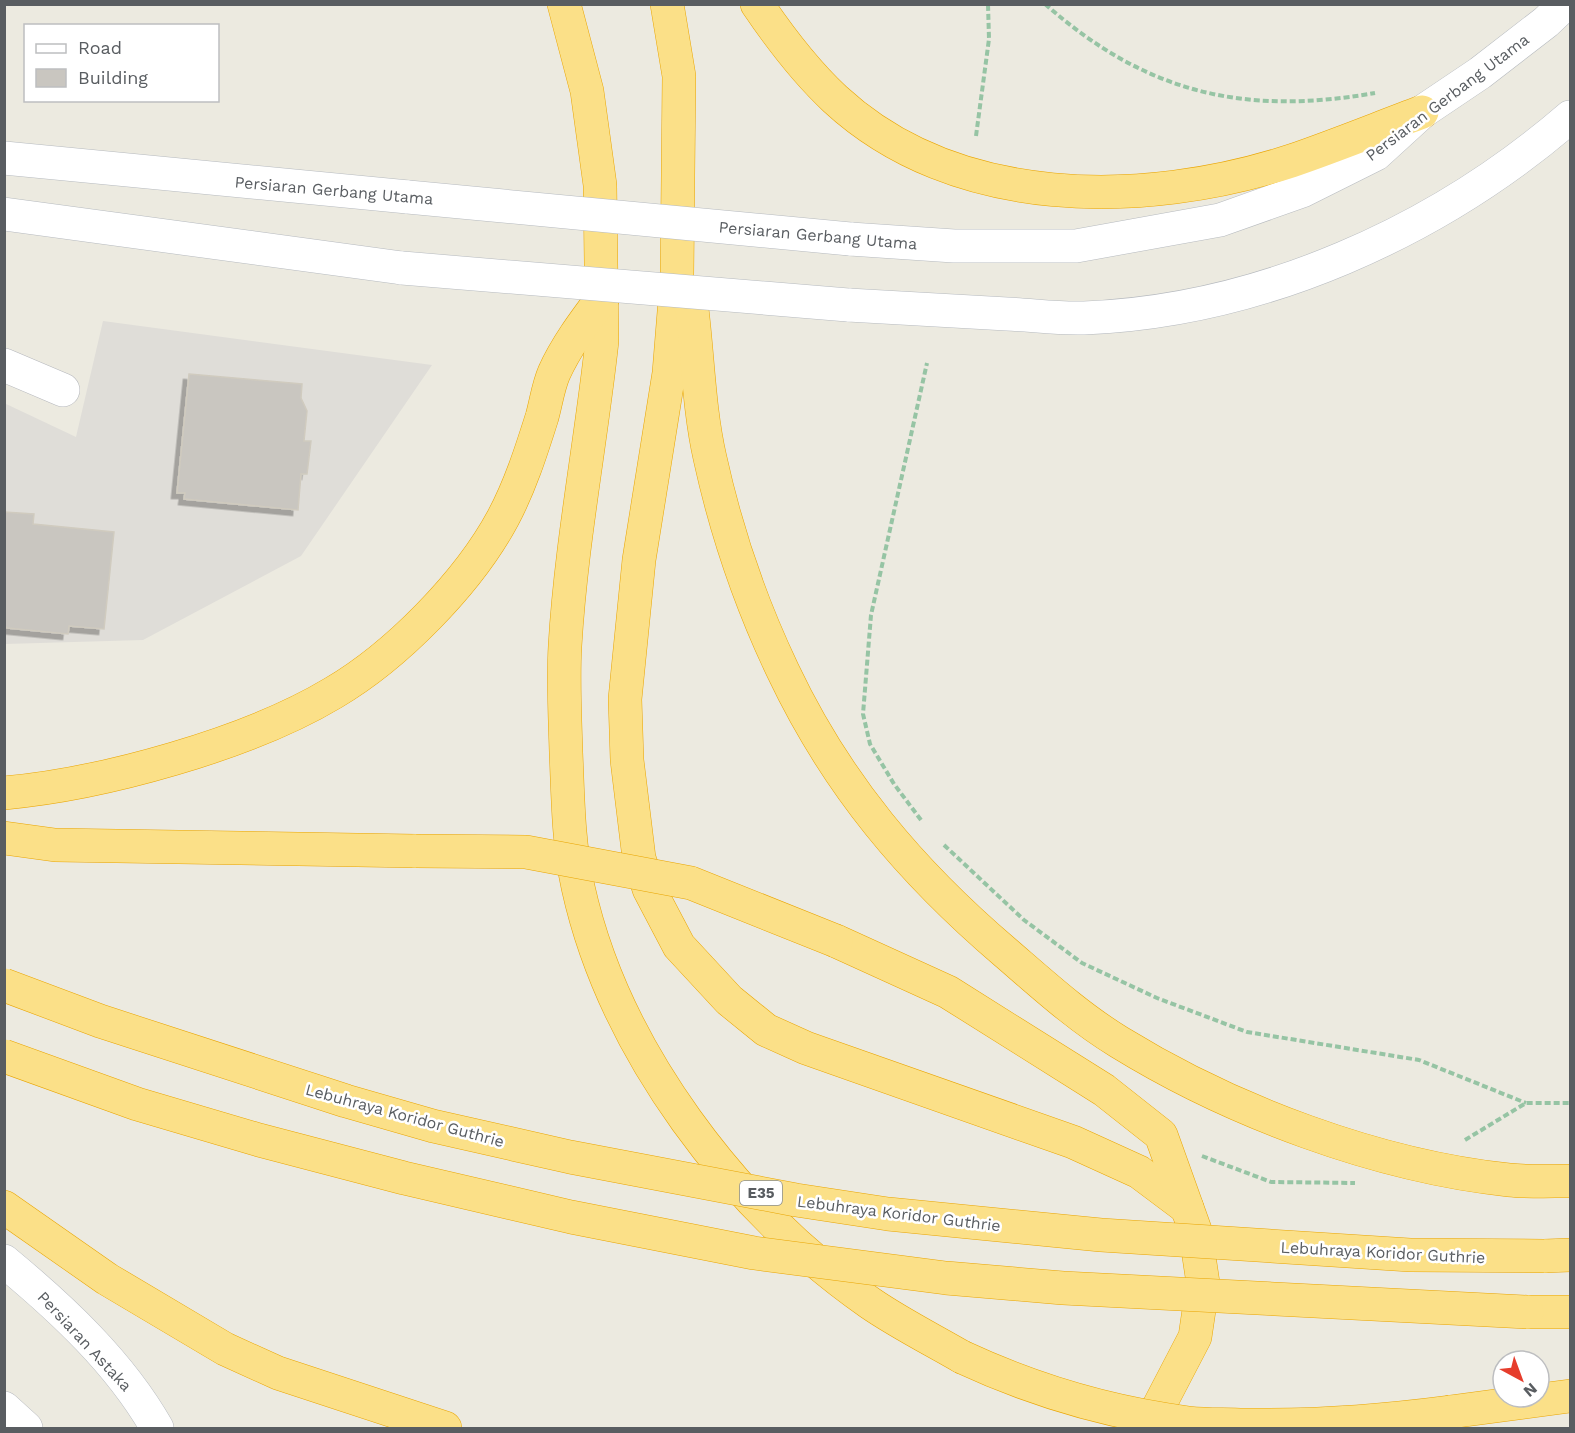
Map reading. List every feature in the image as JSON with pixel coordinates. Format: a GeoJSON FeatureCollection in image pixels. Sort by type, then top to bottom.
{"type":"FeatureCollection","features":[{"type":"Feature","properties":{"kind":"highway"},"geometry":{"type":"LineString","coordinates":[[564,4],[587,91],[595,145],[600,185],[599,244],[603,297],[602,341],[565,646],[568,822],[577,886],[590,932],[609,982],[659,1081],[691,1129],[730,1177],[851,1289],[901,1323],[962,1357],[1004,1376],[1062,1396],[1191,1423],[1292,1426],[1368,1423],[1570,1396]]}},
{"type":"Feature","properties":{"kind":"highway"},"geometry":{"type":"LineString","coordinates":[[667,4],[679,76],[677,275],[669,373],[639,560],[625,699],[627,760],[639,858],[649,889],[679,946],[729,1000],[766,1030],[806,1048],[1073,1142],[1139,1172],[1187,1208]]}},
{"type":"Feature","properties":{"kind":"highway"},"geometry":{"type":"LineString","coordinates":[[758,4],[808,72],[837,100],[874,128],[926,158],[967,174],[1028,186],[1073,191],[1134,192],[1213,180],[1290,161],[1422,112]]}},
{"type":"Feature","properties":{"kind":"highway"},"geometry":{"type":"LineString","coordinates":[[677,275],[692,309],[709,456],[741,567],[783,671],[835,767],[869,814],[929,882],[969,922],[1066,1005],[1117,1041],[1183,1078],[1234,1102],[1328,1139],[1440,1169],[1510,1180],[1570,1182]]}},
{"type":"Feature","properties":{"kind":"highway"},"geometry":{"type":"LineString","coordinates":[[4,793],[48,787],[123,771],[224,742],[295,713],[334,693],[391,650],[454,587],[501,522],[529,459],[553,375],[565,352],[603,297]]}},
{"type":"Feature","properties":{"kind":"highway"},"geometry":{"type":"LineString","coordinates":[[4,838],[55,845],[525,852],[691,883],[836,941],[948,992],[1104,1090],[1161,1135],[1195,1230],[1203,1283],[1195,1337],[1158,1408],[1139,1428]]}},
{"type":"Feature","properties":{"kind":"highway","name":"Lebuhraya Koridor Guthrie"},"geometry":{"type":"LineString","coordinates":[[4,984],[100,1021],[346,1101],[433,1126],[570,1157],[796,1200],[888,1214],[1112,1236],[1410,1255],[1557,1256]]}},
{"type":"Feature","properties":{"kind":"highway"},"geometry":{"type":"LineString","coordinates":[[4,1056],[137,1104],[259,1140],[404,1178],[571,1217],[754,1253],[946,1278],[1063,1288],[1527,1312],[1570,1312]]}},
{"type":"Feature","properties":{"kind":"highway"},"geometry":{"type":"LineString","coordinates":[[4,1207],[107,1279],[225,1349],[278,1373],[445,1428]]}},
{"type":"Feature","properties":{"kind":"main road","name":"Persiaran Gerbang Utama"},"geometry":{"type":"LineString","coordinates":[[4,158],[850,239],[954,246],[1076,246],[1220,220],[1302,191],[1376,154],[1422,112],[1490,66],[1566,4]]}},
{"type":"Feature","properties":{"kind":"main road"},"geometry":{"type":"LineString","coordinates":[[4,214],[402,268],[848,305],[1082,318],[1134,314],[1229,296],[1335,261],[1393,236],[1445,208],[1499,172],[1570,117]]}},
{"type":"Feature","properties":{"kind":"main road"},"geometry":{"type":"LineString","coordinates":[[4,365],[63,390]]}},
{"type":"Feature","properties":{"kind":"main road","name":"Persiaran Astaka"},"geometry":{"type":"LineString","coordinates":[[4,1261],[82,1332],[140,1399],[157,1428]]}},
{"type":"Feature","properties":{"kind":"main road"},"geometry":{"type":"LineString","coordinates":[[4,1408],[26,1428]]}},
{"type":"Feature","properties":{"kind":"path"},"geometry":{"type":"LineString","coordinates":[[976,136],[989,39],[988,4]]}},
{"type":"Feature","properties":{"kind":"path"},"geometry":{"type":"LineString","coordinates":[[1045,4],[1080,35],[1100,47],[1142,72],[1191,91],[1252,100],[1307,100],[1382,92]]}},
{"type":"Feature","properties":{"kind":"path"},"geometry":{"type":"LineString","coordinates":[[925,825],[894,784],[870,744],[863,714],[872,615],[927,363]]}},
{"type":"Feature","properties":{"kind":"path"},"geometry":{"type":"LineString","coordinates":[[939,841],[1024,920],[1082,963],[1157,998],[1247,1032],[1419,1060],[1526,1103],[1570,1104]]}},
{"type":"Feature","properties":{"kind":"path"},"geometry":{"type":"LineString","coordinates":[[1456,1145],[1526,1103]]}},
{"type":"Feature","properties":{"kind":"path"},"geometry":{"type":"LineString","coordinates":[[1161,1135],[1219,1164],[1270,1182],[1322,1184],[1364,1182]]}},
{"type":"Feature","properties":{"kind":"shaded area"},"geometry":{"type":"Polygon","coordinates":[[[103,321],[432,365],[301,556],[143,640],[5,644],[4,403],[76,437],[103,321]]]}},
{"type":"Feature","properties":{"kind":"building"},"geometry":{"type":"Polygon","coordinates":[[[189,374],[302,384],[301,398],[307,411],[304,441],[311,441],[307,474],[301,474],[298,510],[184,499],[185,493],[177,493],[189,374]]]}},
{"type":"Feature","properties":{"kind":"building"},"geometry":{"type":"Polygon","coordinates":[[[4,512],[34,514],[33,524],[114,532],[104,629],[69,626],[68,634],[7,628],[4,625],[4,512]]]}}]}
